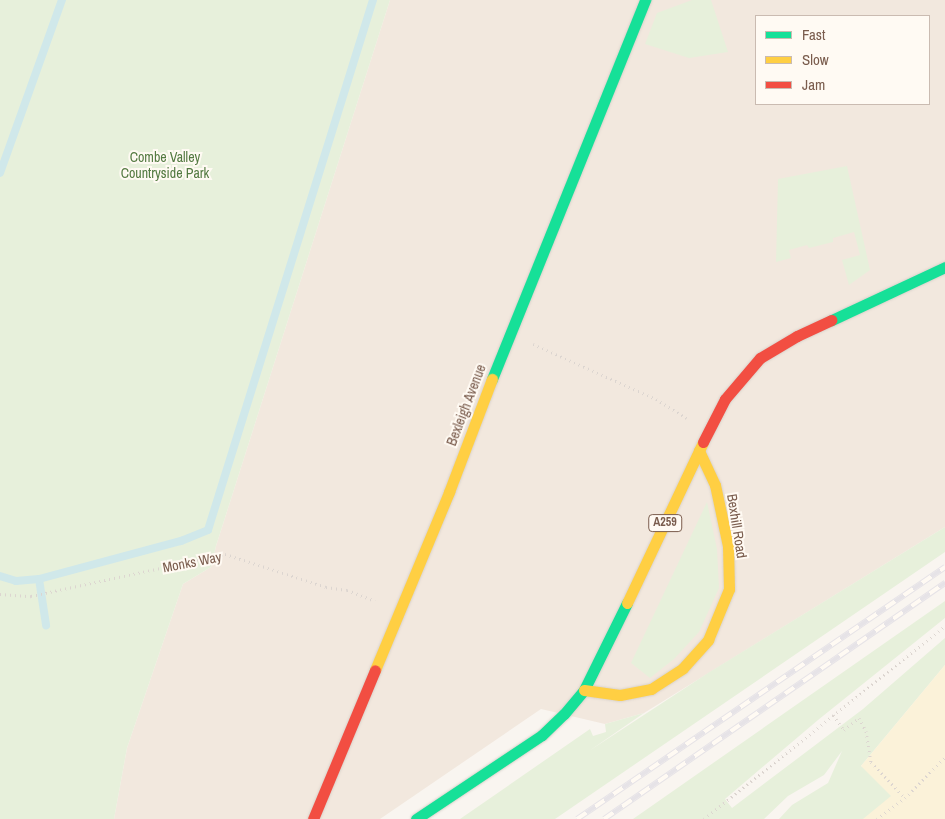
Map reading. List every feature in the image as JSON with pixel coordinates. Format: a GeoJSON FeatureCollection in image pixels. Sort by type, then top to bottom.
{"type":"FeatureCollection","features":[{"type":"Feature","properties":{"kind":"main road","name":"Bexleigh Avenue"},"geometry":{"type":"LineString","coordinates":[[313,819],[448,492],[510,333],[645,0]]}},
{"type":"Feature","properties":{"kind":"main road","name":"A259"},"geometry":{"type":"LineString","coordinates":[[416,819],[542,734],[564,714],[584,690],[599,663],[725,399],[740,379],[760,358],[797,336],[945,267]]}},
{"type":"Feature","properties":{"kind":"main road","name":"Bexhill Road"},"geometry":{"type":"LineString","coordinates":[[584,690],[620,695],[652,689],[683,668],[708,640],[729,589],[728,546],[715,485],[699,452]]}},
{"type":"Feature","properties":{"kind":"path"},"geometry":{"type":"LineString","coordinates":[[510,333],[656,399],[684,416],[707,434]]}},
{"type":"Feature","properties":{"kind":"path","name":"Monks Way"},"geometry":{"type":"LineString","coordinates":[[0,594],[31,596],[225,554],[326,587],[347,590],[379,603]]}},
{"type":"Feature","properties":{"kind":"path"},"geometry":{"type":"LineString","coordinates":[[704,819],[945,626]]}},
{"type":"Feature","properties":{"kind":"path"},"geometry":{"type":"LineString","coordinates":[[833,715],[844,730],[859,718],[866,731],[871,762],[905,798]]}},
{"type":"Feature","properties":{"kind":"path"},"geometry":{"type":"LineString","coordinates":[[877,819],[905,798],[945,757]]}},
{"type":"Feature","properties":{"kind":"shaded area"},"geometry":{"type":"Polygon","coordinates":[[[390,0],[945,0],[945,527],[644,713],[605,724],[541,709],[380,819],[114,819],[127,748],[183,584],[211,567],[216,546],[390,0]]]}},
{"type":"Feature","properties":{"kind":"green space","name":"Combe Valley Countryside Park"},"geometry":{"type":"Polygon","coordinates":[[[0,0],[390,0],[216,546],[211,567],[183,584],[127,748],[114,819],[0,819],[0,0]]]}},
{"type":"Feature","properties":{"kind":"green space"},"geometry":{"type":"Polygon","coordinates":[[[692,0],[711,0],[728,52],[689,58],[645,44],[657,13],[692,0]]]}},
{"type":"Feature","properties":{"kind":"green space"},"geometry":{"type":"Polygon","coordinates":[[[847,166],[870,270],[849,285],[842,260],[860,255],[854,232],[833,238],[833,242],[809,248],[807,245],[789,250],[791,258],[776,262],[778,179],[847,166]]]}},
{"type":"Feature","properties":{"kind":"green space"},"geometry":{"type":"Polygon","coordinates":[[[707,502],[717,549],[719,588],[699,632],[674,659],[650,678],[631,663],[707,502]]]}},
{"type":"Feature","properties":{"kind":"green space"},"geometry":{"type":"Polygon","coordinates":[[[945,527],[945,552],[555,819],[460,819],[590,729],[593,736],[606,732],[605,724],[644,713],[589,751],[708,673],[945,527]]]}},
{"type":"Feature","properties":{"kind":"green space"},"geometry":{"type":"Polygon","coordinates":[[[945,601],[945,618],[818,720],[725,799],[732,808],[863,709],[945,638],[945,665],[861,766],[945,819],[779,819],[792,805],[828,783],[842,751],[824,775],[788,796],[764,819],[633,819],[945,601]]]}},
{"type":"Feature","properties":{"kind":"sand"},"geometry":{"type":"Polygon","coordinates":[[[945,665],[945,819],[863,819],[891,796],[861,766],[945,665]]]}},
{"type":"Feature","properties":{"kind":"waterway"},"geometry":{"type":"LineString","coordinates":[[0,173],[62,0]]}},
{"type":"Feature","properties":{"kind":"waterway"},"geometry":{"type":"LineString","coordinates":[[39,579],[181,541],[208,530],[373,0]]}},
{"type":"Feature","properties":{"kind":"waterway"},"geometry":{"type":"LineString","coordinates":[[0,576],[16,581],[39,579],[46,625]]}},
{"type":"Feature","properties":{"kind":"railway"},"geometry":{"type":"LineString","coordinates":[[577,819],[945,567]]}},
{"type":"Feature","properties":{"kind":"railway"},"geometry":{"type":"LineString","coordinates":[[604,819],[945,583]]}},
{"type":"Feature","properties":{"kind":"traffic: fast"},"geometry":{"type":"LineString","coordinates":[[492,379],[645,0]]}},
{"type":"Feature","properties":{"kind":"traffic: fast"},"geometry":{"type":"LineString","coordinates":[[832,320],[945,267]]}},
{"type":"Feature","properties":{"kind":"traffic: fast"},"geometry":{"type":"LineString","coordinates":[[416,819],[542,735],[564,714],[584,690],[627,603]]}},
{"type":"Feature","properties":{"kind":"traffic: slow"},"geometry":{"type":"LineString","coordinates":[[375,670],[449,492],[492,379]]}},
{"type":"Feature","properties":{"kind":"traffic: slow"},"geometry":{"type":"LineString","coordinates":[[627,603],[703,442]]}},
{"type":"Feature","properties":{"kind":"traffic: slow"},"geometry":{"type":"LineString","coordinates":[[584,690],[620,695],[651,689],[683,668],[708,640],[729,589],[728,546],[715,485],[699,451]]}},
{"type":"Feature","properties":{"kind":"traffic: jam"},"geometry":{"type":"LineString","coordinates":[[703,442],[725,399],[760,358],[797,336],[832,320]]}},
{"type":"Feature","properties":{"kind":"traffic: jam"},"geometry":{"type":"LineString","coordinates":[[313,819],[375,670]]}}]}
